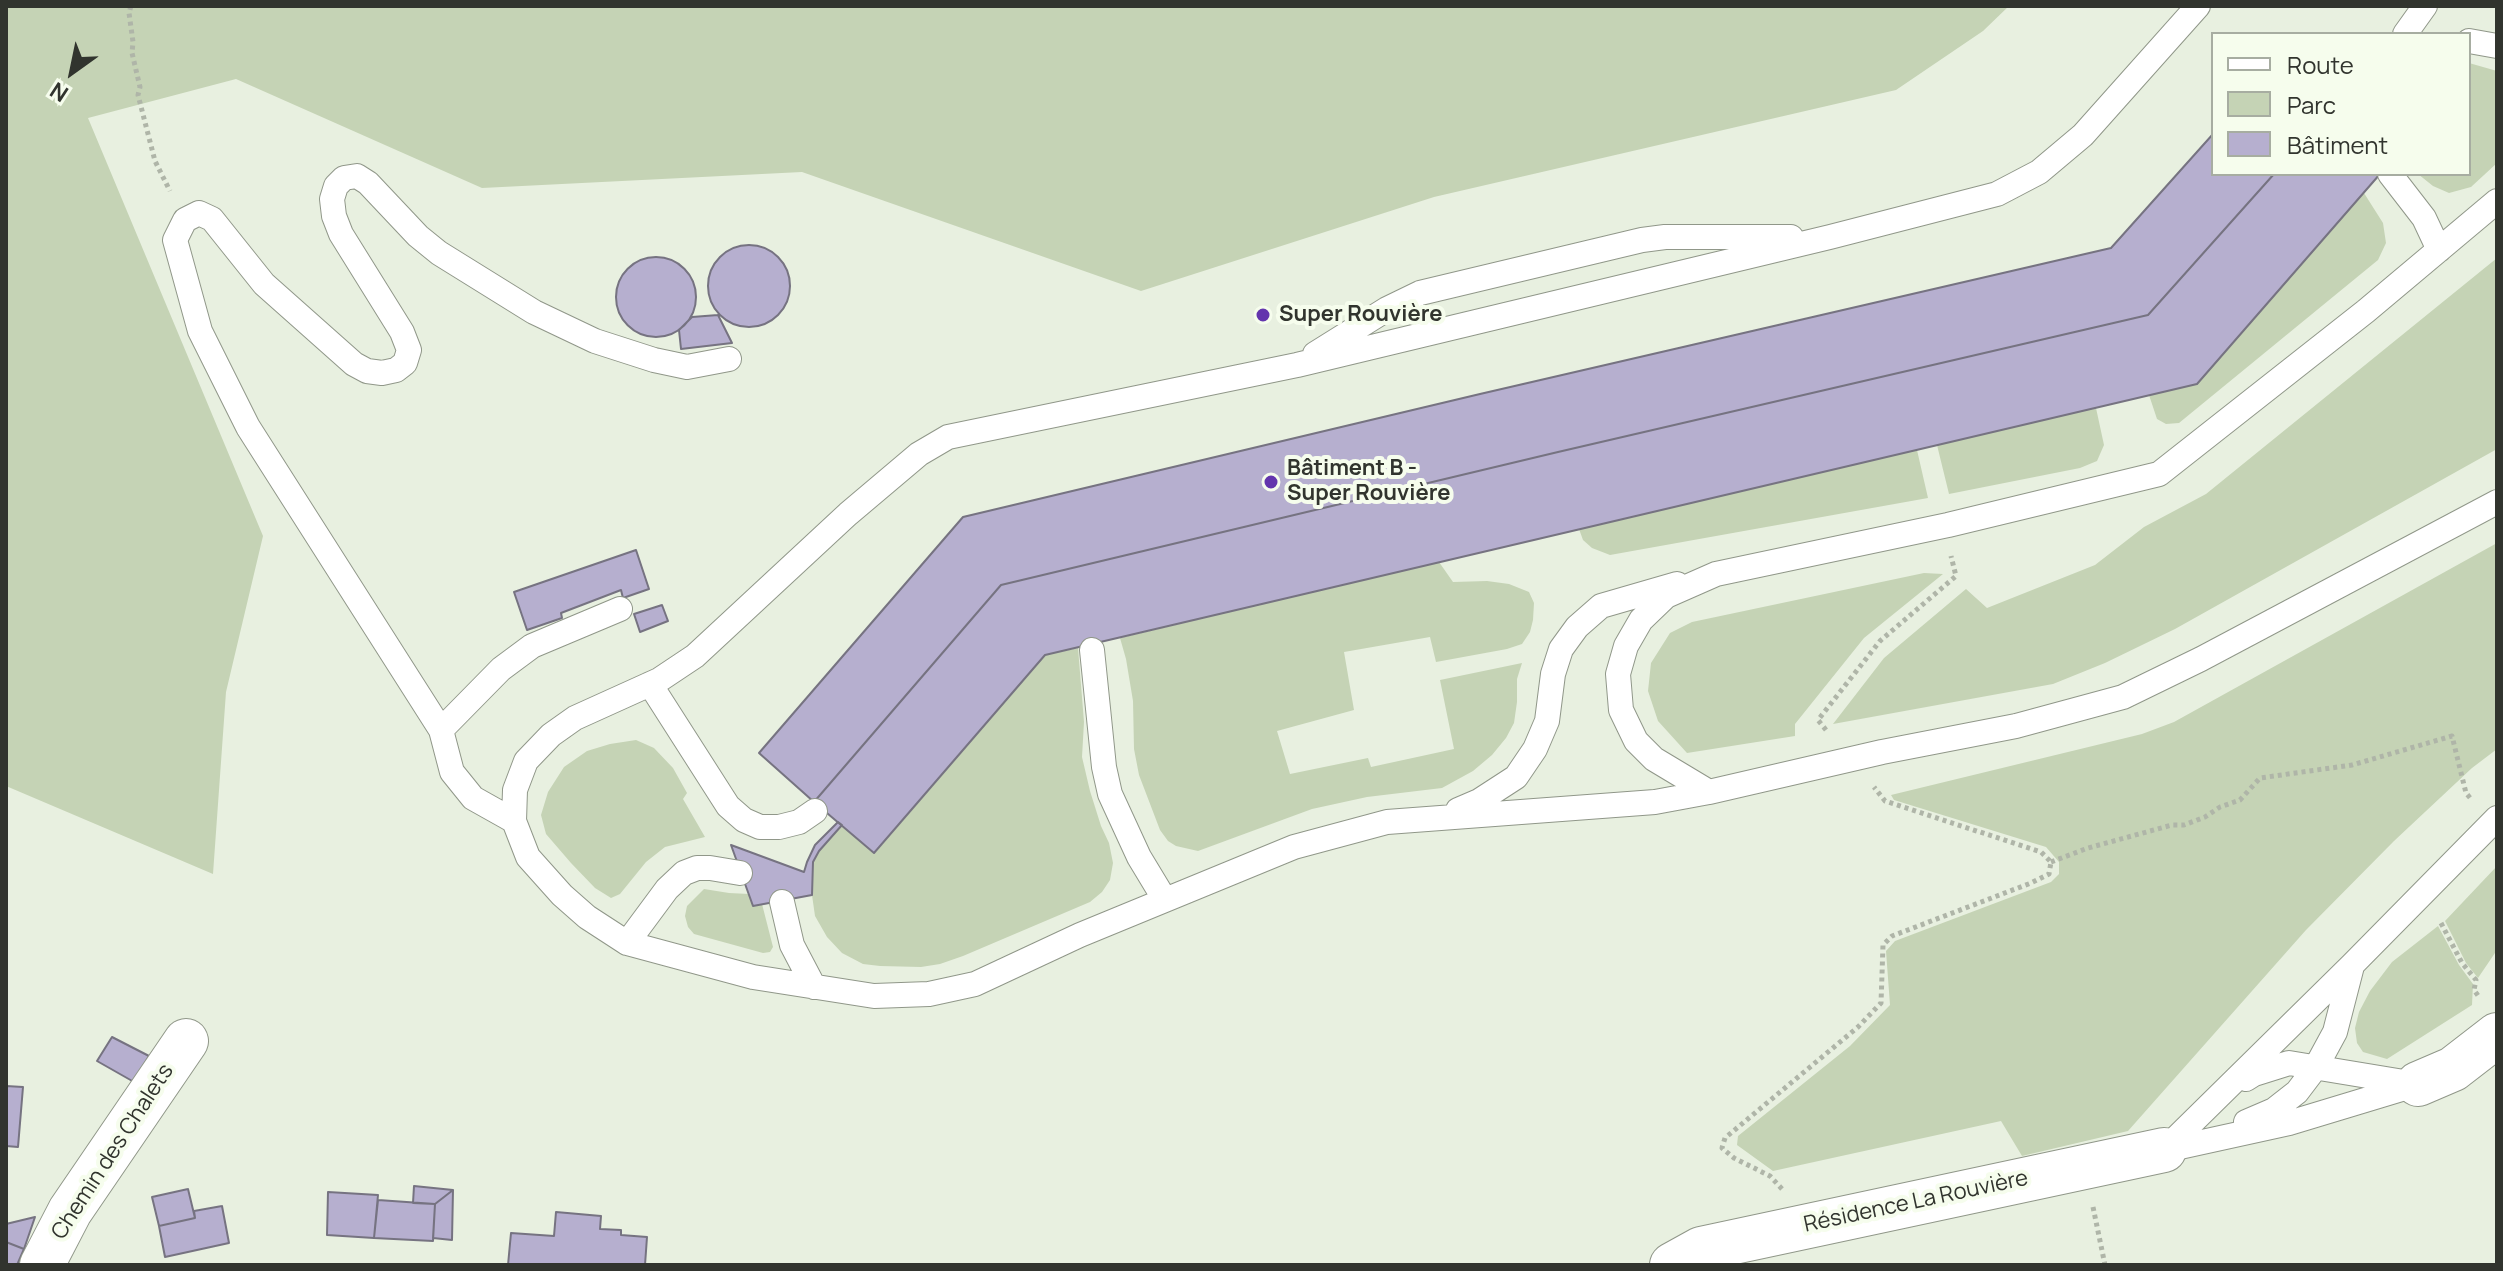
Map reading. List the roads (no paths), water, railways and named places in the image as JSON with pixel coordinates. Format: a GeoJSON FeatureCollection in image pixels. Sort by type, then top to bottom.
{"type":"FeatureCollection","features":[{"type":"Feature","properties":{"kind":"street"},"geometry":{"type":"LineString","coordinates":[[2410,1082],[2453,1069],[2489,1017]]}},
{"type":"Feature","properties":{"kind":"street","name":"Chemin des Chalets"},"geometry":{"type":"LineString","coordinates":[[42,1265],[70,1211],[186,1041]]}},
{"type":"Feature","properties":{"kind":"street","name":"Résidence La Rouvière"},"geometry":{"type":"LineString","coordinates":[[1672,1265],[1701,1249],[2164,1150]]}},
{"type":"Feature","properties":{"kind":"lane"},"geometry":{"type":"LineString","coordinates":[[2198,6],[2083,135],[2039,172],[1997,194],[1297,365],[948,437],[919,454],[848,514],[695,656],[650,684],[575,718],[551,735],[526,761],[515,790],[514,821],[528,857],[562,895],[587,917],[627,943],[753,977],[874,996],[929,994],[975,984],[1080,935],[1294,847],[1387,822],[1655,802],[2016,726],[2123,697],[2215,652],[2497,502]]}},
{"type":"Feature","properties":{"kind":"lane"},"geometry":{"type":"LineString","coordinates":[[2406,32],[2425,6]]}},
{"type":"Feature","properties":{"kind":"lane"},"geometry":{"type":"LineString","coordinates":[[2471,41],[2497,46]]}},
{"type":"Feature","properties":{"kind":"lane"},"geometry":{"type":"LineString","coordinates":[[514,821],[473,798],[452,772],[441,730],[248,427],[200,331],[175,240],[185,220],[199,213],[212,219],[264,284],[354,364],[367,371],[382,373],[396,370],[405,363],[409,350],[402,332],[341,234],[334,216],[332,199],[336,186],[344,178],[357,176],[368,183],[428,245],[534,312],[595,341],[654,360],[687,367],[729,359]]}},
{"type":"Feature","properties":{"kind":"lane"},"geometry":{"type":"LineString","coordinates":[[2392,176],[2424,218],[2439,250]]}},
{"type":"Feature","properties":{"kind":"lane"},"geometry":{"type":"LineString","coordinates":[[1441,817],[1479,801],[1516,777],[1535,749],[1547,721],[1553,674],[1561,649],[1577,627],[1601,606],[1642,592],[1716,574],[1948,525],[2159,474],[2366,311],[2497,201]]}},
{"type":"Feature","properties":{"kind":"lane"},"geometry":{"type":"LineString","coordinates":[[1297,365],[1387,309],[1435,289],[1642,240],[1665,237],[1830,237]]}},
{"type":"Feature","properties":{"kind":"lane"},"geometry":{"type":"LineString","coordinates":[[1709,792],[1654,759],[1636,741],[1621,710],[1618,674],[1626,646],[1641,620],[1666,596],[1716,574]]}},
{"type":"Feature","properties":{"kind":"lane"},"geometry":{"type":"LineString","coordinates":[[441,730],[501,669],[532,646],[620,609]]}},
{"type":"Feature","properties":{"kind":"lane"},"geometry":{"type":"LineString","coordinates":[[1092,650],[1104,767],[1110,794],[1133,844],[1165,900]]}},
{"type":"Feature","properties":{"kind":"lane"},"geometry":{"type":"LineString","coordinates":[[650,684],[728,806],[744,820],[760,827],[779,827],[799,822],[815,811]]}},
{"type":"Feature","properties":{"kind":"lane"},"geometry":{"type":"LineString","coordinates":[[2164,1150],[2493,821]]}},
{"type":"Feature","properties":{"kind":"lane"},"geometry":{"type":"LineString","coordinates":[[627,943],[667,889],[684,873],[697,868],[740,873]]}},
{"type":"Feature","properties":{"kind":"lane"},"geometry":{"type":"LineString","coordinates":[[782,902],[792,945],[814,987]]}},
{"type":"Feature","properties":{"kind":"lane"},"geometry":{"type":"LineString","coordinates":[[2211,1138],[2274,1110],[2297,1092],[2316,1067],[2335,1032],[2352,965]]}},
{"type":"Feature","properties":{"kind":"lane"},"geometry":{"type":"LineString","coordinates":[[2335,1032],[2346,1052],[2363,1064],[2410,1082]]}},
{"type":"Feature","properties":{"kind":"lane"},"geometry":{"type":"LineString","coordinates":[[2224,1093],[2254,1074],[2289,1063],[2410,1082]]}},
{"type":"Feature","properties":{"kind":"lane"},"geometry":{"type":"LineString","coordinates":[[2164,1150],[2289,1123],[2410,1082]]}},
{"type":"Feature","properties":{"kind":"place","name":"Super Rouvière"},"geometry":{"type":"Point","coordinates":[1263,315]}},
{"type":"Feature","properties":{"kind":"place","name":"Bâtiment B - Super Rouvière"},"geometry":{"type":"Point","coordinates":[1271,482]}}]}
